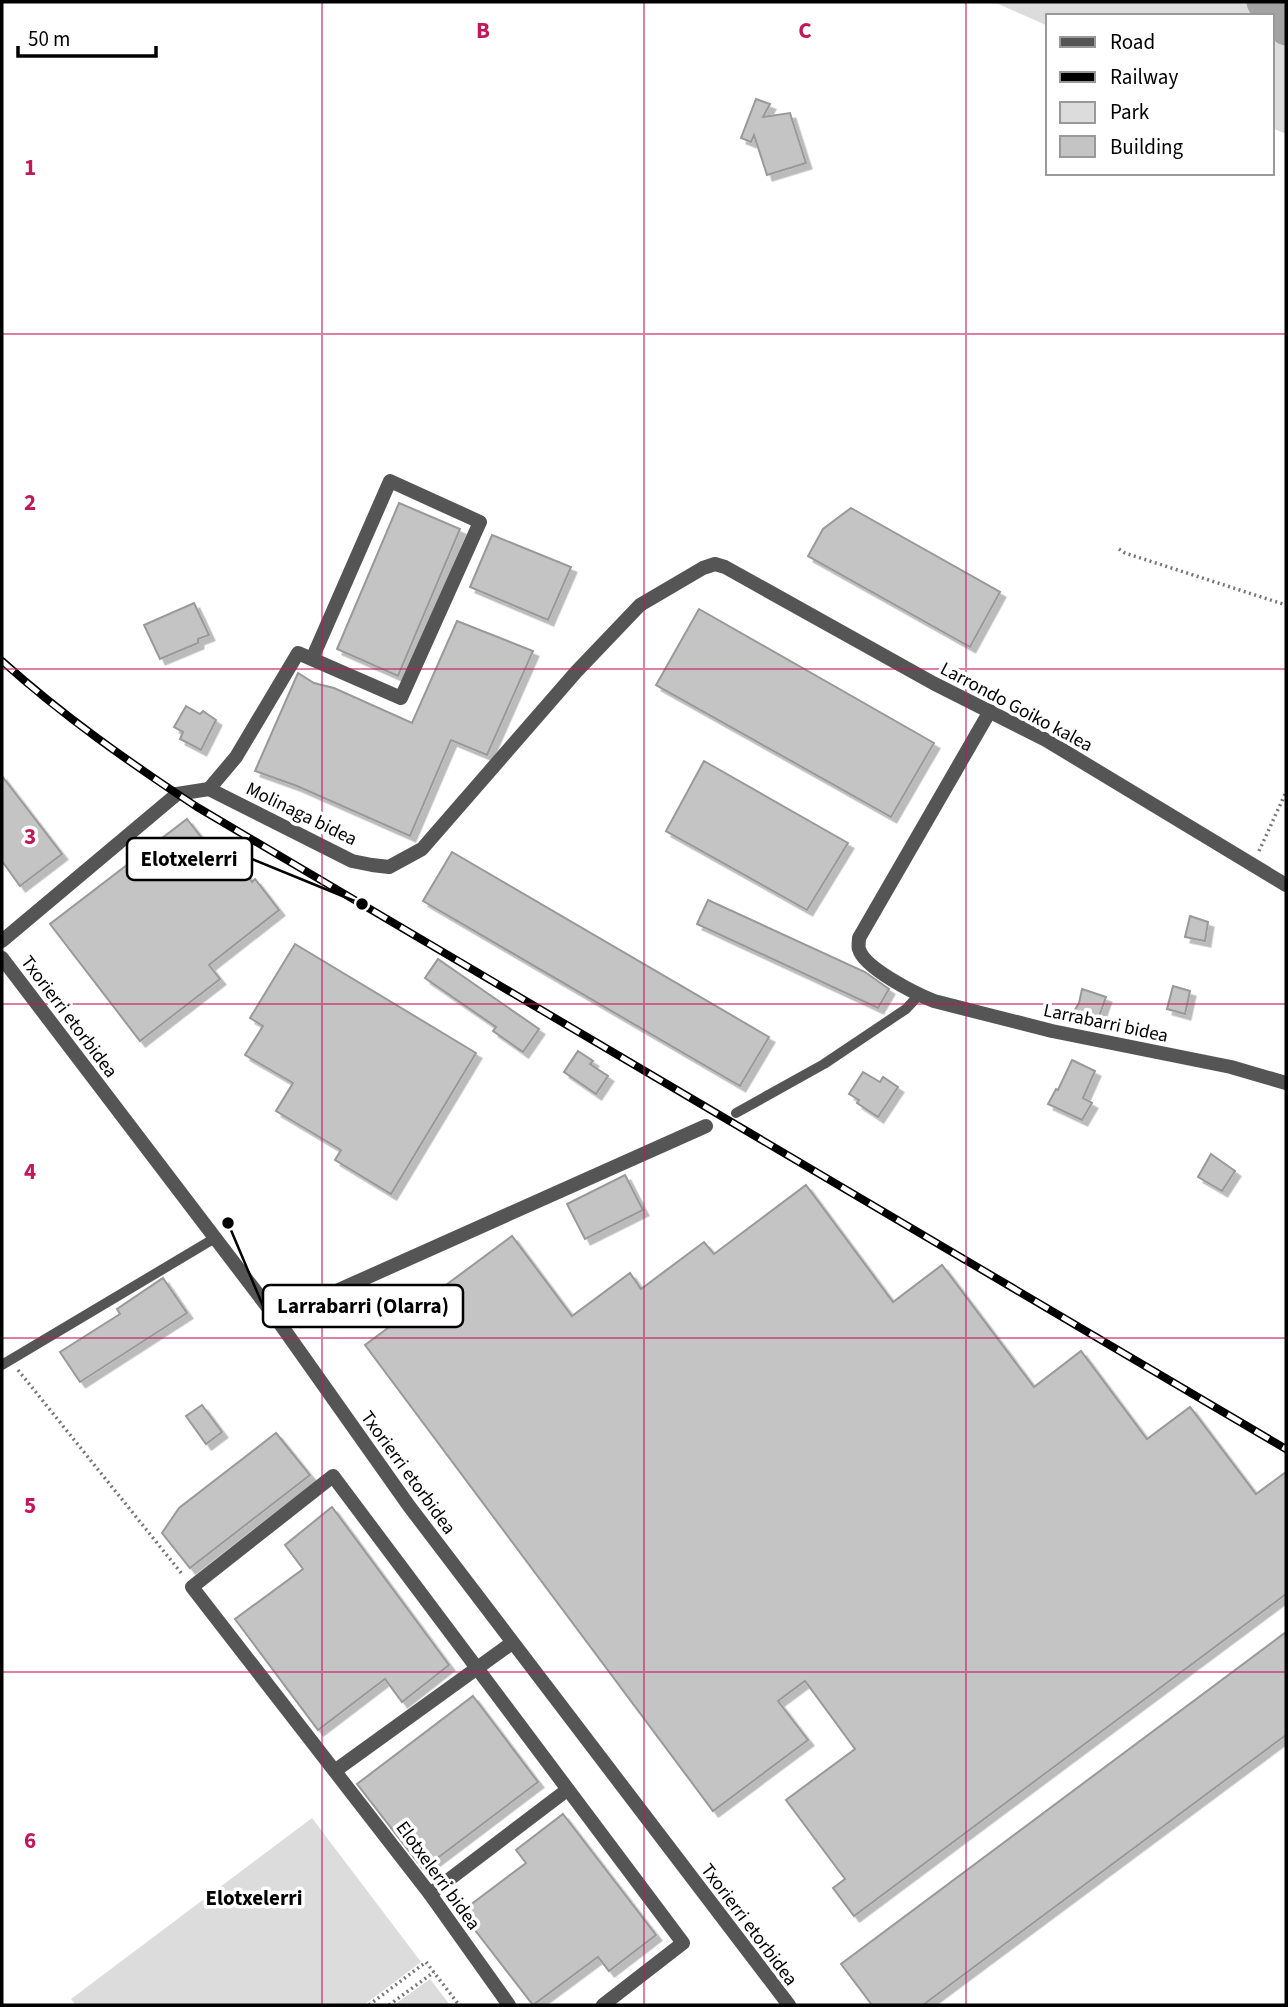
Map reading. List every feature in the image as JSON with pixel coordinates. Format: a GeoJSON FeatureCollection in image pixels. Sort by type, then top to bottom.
{"type":"FeatureCollection","features":[{"type":"Feature","properties":{"kind":"street"},"geometry":{"type":"LineString","coordinates":[[2,941],[177,794],[208,789],[236,757],[298,653],[401,698],[480,522],[390,481],[312,659]]}},
{"type":"Feature","properties":{"kind":"street","name":"Molinaga bidea"},"geometry":{"type":"LineString","coordinates":[[208,789],[352,861],[389,867],[422,849],[576,673],[640,605],[703,568],[715,564],[725,567]]}},
{"type":"Feature","properties":{"kind":"street","name":"Larrondo Goiko kalea"},"geometry":{"type":"LineString","coordinates":[[725,567],[933,683],[1046,740],[1286,885]]}},
{"type":"Feature","properties":{"kind":"street","name":"Larrabarri bidea"},"geometry":{"type":"LineString","coordinates":[[990,711],[859,938],[858,949],[866,962],[919,995],[934,1001],[1052,1031],[1231,1067],[1286,1083]]}},
{"type":"Feature","properties":{"kind":"street","name":"Txorierri etorbidea"},"geometry":{"type":"LineString","coordinates":[[2,958],[276,1318],[409,1506],[789,2005]]}},
{"type":"Feature","properties":{"kind":"street"},"geometry":{"type":"LineString","coordinates":[[276,1318],[706,1126]]}},
{"type":"Feature","properties":{"kind":"street"},"geometry":{"type":"LineString","coordinates":[[192,1587],[334,1476],[683,1944],[603,2005]]}},
{"type":"Feature","properties":{"kind":"street","name":"Elotxelerri bidea"},"geometry":{"type":"LineString","coordinates":[[192,1587],[336,1770],[430,1894],[509,2005]]}},
{"type":"Feature","properties":{"kind":"street"},"geometry":{"type":"LineString","coordinates":[[336,1770],[512,1643]]}},
{"type":"Feature","properties":{"kind":"street"},"geometry":{"type":"LineString","coordinates":[[430,1894],[567,1790]]}},
{"type":"Feature","properties":{"kind":"lane"},"geometry":{"type":"LineString","coordinates":[[736,1113],[824,1064],[906,1009],[919,995]]}},
{"type":"Feature","properties":{"kind":"lane"},"geometry":{"type":"LineString","coordinates":[[6,1363],[215,1238]]}},
{"type":"Feature","properties":{"kind":"path"},"geometry":{"type":"LineString","coordinates":[[1119,549],[1286,605]]}},
{"type":"Feature","properties":{"kind":"path"},"geometry":{"type":"LineString","coordinates":[[1253,865],[1286,792]]}},
{"type":"Feature","properties":{"kind":"path"},"geometry":{"type":"LineString","coordinates":[[6,1363],[192,1587]]}},
{"type":"Feature","properties":{"kind":"path"},"geometry":{"type":"LineString","coordinates":[[369,2005],[426,1962],[458,2005]]}},
{"type":"Feature","properties":{"kind":"path"},"geometry":{"type":"LineString","coordinates":[[389,2005],[433,1972]]}},
{"type":"Feature","properties":{"kind":"green space"},"geometry":{"type":"Polygon","coordinates":[[[994,2],[1286,2],[1286,134],[1274,129],[1274,14],[1046,14],[1046,25],[994,2]]]}},
{"type":"Feature","properties":{"kind":"green space"},"geometry":{"type":"Polygon","coordinates":[[[312,1818],[421,1962],[364,2005],[76,2005],[71,1999],[312,1818]]]}},
{"type":"Feature","properties":{"kind":"green space"},"geometry":{"type":"Polygon","coordinates":[[[430,1979],[450,2005],[394,2005],[430,1979]]]}},
{"type":"Feature","properties":{"kind":"building"},"geometry":{"type":"Polygon","coordinates":[[[756,99],[770,104],[763,117],[790,113],[806,163],[767,175],[754,135],[751,142],[741,138],[756,99]]]}},
{"type":"Feature","properties":{"kind":"building"},"geometry":{"type":"Polygon","coordinates":[[[399,503],[460,529],[398,676],[337,649],[399,503]]]}},
{"type":"Feature","properties":{"kind":"building"},"geometry":{"type":"Polygon","coordinates":[[[851,508],[1000,592],[970,647],[808,556],[823,529],[851,508]]]}},
{"type":"Feature","properties":{"kind":"building"},"geometry":{"type":"Polygon","coordinates":[[[492,535],[571,567],[548,620],[470,587],[492,535]]]}},
{"type":"Feature","properties":{"kind":"building"},"geometry":{"type":"Polygon","coordinates":[[[194,603],[209,635],[198,639],[198,643],[160,659],[144,625],[194,603]]]}},
{"type":"Feature","properties":{"kind":"building"},"geometry":{"type":"Polygon","coordinates":[[[699,609],[934,743],[891,817],[656,685],[699,609]]]}},
{"type":"Feature","properties":{"kind":"building"},"geometry":{"type":"Polygon","coordinates":[[[457,621],[533,651],[487,755],[451,740],[410,836],[297,786],[255,771],[298,673],[314,683],[334,688],[412,723],[457,621]]]}},
{"type":"Feature","properties":{"kind":"building"},"geometry":{"type":"Polygon","coordinates":[[[186,706],[200,714],[203,711],[216,720],[201,750],[180,739],[183,732],[174,727],[186,706]]]}},
{"type":"Feature","properties":{"kind":"building"},"geometry":{"type":"Polygon","coordinates":[[[704,761],[848,843],[807,910],[666,831],[704,761]]]}},
{"type":"Feature","properties":{"kind":"building"},"geometry":{"type":"Polygon","coordinates":[[[2,776],[62,854],[20,886],[2,861],[2,776]]]}},
{"type":"Feature","properties":{"kind":"building"},"geometry":{"type":"Polygon","coordinates":[[[187,819],[234,879],[244,871],[252,882],[255,879],[279,910],[209,965],[220,979],[140,1041],[50,924],[187,819]]]}},
{"type":"Feature","properties":{"kind":"building"},"geometry":{"type":"Polygon","coordinates":[[[452,852],[769,1037],[740,1086],[423,901],[452,852]]]}},
{"type":"Feature","properties":{"kind":"building"},"geometry":{"type":"Polygon","coordinates":[[[708,900],[865,972],[889,989],[878,1008],[697,924],[708,900]]]}},
{"type":"Feature","properties":{"kind":"building"},"geometry":{"type":"Polygon","coordinates":[[[1190,916],[1208,922],[1205,941],[1185,937],[1190,916]]]}},
{"type":"Feature","properties":{"kind":"building"},"geometry":{"type":"Polygon","coordinates":[[[295,944],[476,1053],[391,1194],[335,1160],[341,1150],[276,1111],[293,1083],[245,1055],[263,1026],[250,1018],[295,944]]]}},
{"type":"Feature","properties":{"kind":"building"},"geometry":{"type":"Polygon","coordinates":[[[438,959],[539,1029],[523,1052],[493,1031],[496,1027],[425,978],[438,959]]]}},
{"type":"Feature","properties":{"kind":"building"},"geometry":{"type":"Polygon","coordinates":[[[1173,986],[1190,991],[1185,1014],[1167,1009],[1173,986]]]}},
{"type":"Feature","properties":{"kind":"building"},"geometry":{"type":"Polygon","coordinates":[[[1082,989],[1106,997],[1096,1025],[1071,1016],[1079,1003],[1082,989]]]}},
{"type":"Feature","properties":{"kind":"building"},"geometry":{"type":"Polygon","coordinates":[[[578,1051],[593,1061],[590,1064],[608,1076],[596,1094],[564,1072],[578,1051]]]}},
{"type":"Feature","properties":{"kind":"building"},"geometry":{"type":"Polygon","coordinates":[[[1072,1060],[1095,1071],[1083,1098],[1092,1103],[1082,1120],[1048,1104],[1072,1060]]]}},
{"type":"Feature","properties":{"kind":"building"},"geometry":{"type":"Polygon","coordinates":[[[863,1072],[880,1082],[883,1077],[898,1087],[878,1117],[849,1094],[863,1072]]]}},
{"type":"Feature","properties":{"kind":"building"},"geometry":{"type":"Polygon","coordinates":[[[1211,1154],[1235,1171],[1222,1191],[1198,1177],[1211,1154]]]}},
{"type":"Feature","properties":{"kind":"building"},"geometry":{"type":"Polygon","coordinates":[[[625,1175],[643,1210],[585,1239],[567,1204],[625,1175]]]}},
{"type":"Feature","properties":{"kind":"building"},"geometry":{"type":"Polygon","coordinates":[[[806,1185],[893,1302],[942,1265],[1034,1387],[1081,1351],[1147,1439],[1190,1407],[1256,1494],[1286,1472],[1286,1594],[854,1916],[833,1888],[845,1879],[786,1800],[855,1749],[805,1681],[778,1701],[808,1740],[713,1811],[365,1345],[512,1236],[572,1316],[630,1273],[641,1289],[704,1242],[714,1254],[806,1185]]]}},
{"type":"Feature","properties":{"kind":"building"},"geometry":{"type":"Polygon","coordinates":[[[163,1278],[187,1313],[80,1382],[60,1352],[120,1314],[117,1309],[163,1278]]]}},
{"type":"Feature","properties":{"kind":"building"},"geometry":{"type":"Polygon","coordinates":[[[202,1405],[222,1432],[206,1444],[186,1416],[202,1405]]]}},
{"type":"Feature","properties":{"kind":"building"},"geometry":{"type":"Polygon","coordinates":[[[276,1433],[310,1475],[190,1568],[162,1533],[179,1508],[276,1433]]]}},
{"type":"Feature","properties":{"kind":"building"},"geometry":{"type":"Polygon","coordinates":[[[332,1507],[449,1665],[402,1702],[385,1679],[318,1730],[235,1619],[303,1569],[285,1545],[332,1507]]]}},
{"type":"Feature","properties":{"kind":"building"},"geometry":{"type":"Polygon","coordinates":[[[1286,1632],[1286,1735],[923,2005],[872,2005],[841,1964],[1286,1632]]]}},
{"type":"Feature","properties":{"kind":"building"},"geometry":{"type":"Polygon","coordinates":[[[473,1696],[538,1782],[423,1869],[357,1784],[473,1696]]]}},
{"type":"Feature","properties":{"kind":"building"},"geometry":{"type":"Polygon","coordinates":[[[563,1814],[656,1935],[609,1971],[598,1957],[533,2005],[461,1912],[526,1863],[516,1850],[563,1814]]]}},
{"type":"Feature","properties":{"kind":"waterway"},"geometry":{"type":"LineString","coordinates":[[1263,2],[1272,14]]}},
{"type":"Feature","properties":{"kind":"waterway"},"geometry":{"type":"LineString","coordinates":[[1274,16],[1286,29]]}},
{"type":"Feature","properties":{"kind":"railway"},"geometry":{"type":"LineString","coordinates":[[2,661],[97,738],[197,807],[1286,1449]]}},
{"type":"Feature","properties":{"kind":"place","name":"Elotxelerri"},"geometry":{"type":"Point","coordinates":[362,904]}},
{"type":"Feature","properties":{"kind":"place","name":"Larrabarri (Olarra)"},"geometry":{"type":"Point","coordinates":[228,1223]}},
{"type":"Feature","properties":{"kind":"district","name":"Elotxelerri"},"geometry":{"type":"Point","coordinates":[254,1898]}}]}
